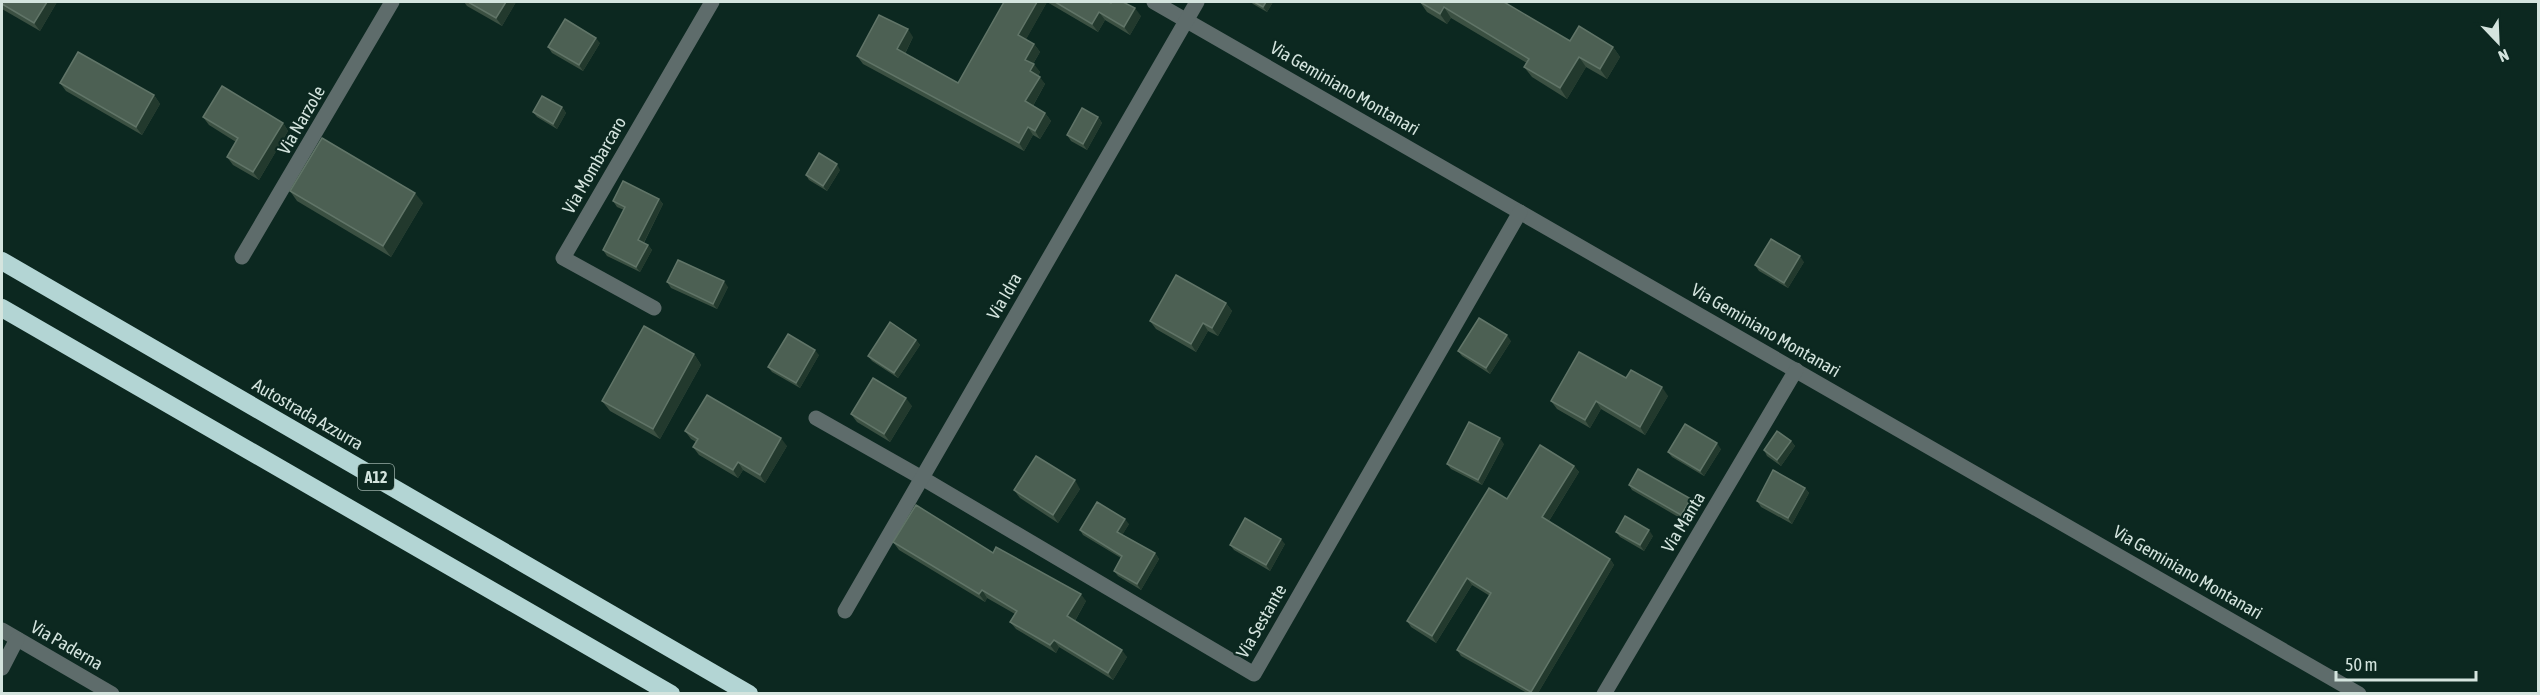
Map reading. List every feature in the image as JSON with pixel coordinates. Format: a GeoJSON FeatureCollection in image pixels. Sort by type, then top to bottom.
{"type":"FeatureCollection","features":[{"type":"Feature","properties":{"kind":"highway","name":"Autostrada Azzurra"},"geometry":{"type":"LineString","coordinates":[[2,261],[749,693]]}},
{"type":"Feature","properties":{"kind":"highway","name":"A12"},"geometry":{"type":"LineString","coordinates":[[2,309],[671,693]]}},
{"type":"Feature","properties":{"kind":"street","name":"Via Narzole"},"geometry":{"type":"LineString","coordinates":[[242,257],[392,2]]}},
{"type":"Feature","properties":{"kind":"street","name":"Via Mombarcaro"},"geometry":{"type":"LineString","coordinates":[[654,308],[562,258],[712,2]]}},
{"type":"Feature","properties":{"kind":"street","name":"Via Geminiano Montanari"},"geometry":{"type":"LineString","coordinates":[[1154,2],[2359,693]]}},
{"type":"Feature","properties":{"kind":"street","name":"Via Idra"},"geometry":{"type":"LineString","coordinates":[[845,611],[1197,2]]}},
{"type":"Feature","properties":{"kind":"street","name":"Via Sestante"},"geometry":{"type":"LineString","coordinates":[[816,418],[1254,674],[1521,212]]}},
{"type":"Feature","properties":{"kind":"street","name":"Via Manta"},"geometry":{"type":"LineString","coordinates":[[1604,693],[1796,370]]}},
{"type":"Feature","properties":{"kind":"street","name":"Via Paderna"},"geometry":{"type":"LineString","coordinates":[[2,630],[112,693]]}},
{"type":"Feature","properties":{"kind":"street"},"geometry":{"type":"LineString","coordinates":[[2,668],[17,639]]}},
{"type":"Feature","properties":{"kind":"building"},"geometry":{"type":"Polygon","coordinates":[[[2,2],[47,2],[34,23],[2,2]]]}},
{"type":"Feature","properties":{"kind":"building"},"geometry":{"type":"Polygon","coordinates":[[[468,2],[506,2],[496,18],[468,2]]]}},
{"type":"Feature","properties":{"kind":"building"},"geometry":{"type":"Polygon","coordinates":[[[1004,2],[1037,2],[1018,35],[1034,44],[1025,60],[1034,64],[1030,71],[1040,77],[1025,101],[1045,113],[1035,131],[1028,127],[1019,143],[857,56],[879,15],[908,29],[897,49],[958,83],[1004,2]]]}},
{"type":"Feature","properties":{"kind":"building"},"geometry":{"type":"Polygon","coordinates":[[[1055,2],[1123,2],[1135,8],[1124,27],[1099,12],[1092,24],[1055,2]]]}},
{"type":"Feature","properties":{"kind":"building"},"geometry":{"type":"Polygon","coordinates":[[[1254,2],[1266,2],[1263,7],[1254,2]]]}},
{"type":"Feature","properties":{"kind":"building"},"geometry":{"type":"Polygon","coordinates":[[[1420,2],[1504,2],[1570,41],[1579,26],[1613,47],[1600,69],[1579,57],[1560,88],[1524,67],[1529,59],[1444,7],[1440,14],[1420,2]]]}},
{"type":"Feature","properties":{"kind":"building"},"geometry":{"type":"Polygon","coordinates":[[[565,19],[596,38],[579,65],[548,47],[565,19]]]}},
{"type":"Feature","properties":{"kind":"building"},"geometry":{"type":"Polygon","coordinates":[[[78,52],[154,95],[136,127],[60,83],[78,52]]]}},
{"type":"Feature","properties":{"kind":"building"},"geometry":{"type":"Polygon","coordinates":[[[222,86],[283,123],[253,172],[227,157],[238,138],[203,117],[222,86]]]}},
{"type":"Feature","properties":{"kind":"building"},"geometry":{"type":"Polygon","coordinates":[[[542,96],[562,107],[553,124],[533,112],[542,96]]]}},
{"type":"Feature","properties":{"kind":"building"},"geometry":{"type":"Polygon","coordinates":[[[1082,108],[1098,117],[1083,144],[1067,135],[1082,108]]]}},
{"type":"Feature","properties":{"kind":"building"},"geometry":{"type":"Polygon","coordinates":[[[322,138],[415,193],[383,246],[290,191],[322,138]]]}},
{"type":"Feature","properties":{"kind":"building"},"geometry":{"type":"Polygon","coordinates":[[[819,153],[837,164],[823,186],[806,175],[819,153]]]}},
{"type":"Feature","properties":{"kind":"building"},"geometry":{"type":"Polygon","coordinates":[[[623,181],[659,199],[638,240],[648,245],[636,267],[603,250],[625,207],[613,201],[623,181]]]}},
{"type":"Feature","properties":{"kind":"building"},"geometry":{"type":"Polygon","coordinates":[[[1771,239],[1800,256],[1784,283],[1755,265],[1771,239]]]}},
{"type":"Feature","properties":{"kind":"building"},"geometry":{"type":"Polygon","coordinates":[[[678,260],[724,281],[713,304],[667,282],[678,260]]]}},
{"type":"Feature","properties":{"kind":"building"},"geometry":{"type":"Polygon","coordinates":[[[1176,275],[1226,303],[1212,328],[1203,323],[1191,344],[1150,321],[1176,275]]]}},
{"type":"Feature","properties":{"kind":"building"},"geometry":{"type":"Polygon","coordinates":[[[1479,318],[1507,335],[1486,368],[1458,351],[1479,318]]]}},
{"type":"Feature","properties":{"kind":"building"},"geometry":{"type":"Polygon","coordinates":[[[890,322],[916,340],[894,373],[868,356],[890,322]]]}},
{"type":"Feature","properties":{"kind":"building"},"geometry":{"type":"Polygon","coordinates":[[[644,326],[694,354],[653,429],[602,401],[644,326]]]}},
{"type":"Feature","properties":{"kind":"building"},"geometry":{"type":"Polygon","coordinates":[[[788,334],[815,350],[796,383],[768,367],[788,334]]]}},
{"type":"Feature","properties":{"kind":"building"},"geometry":{"type":"Polygon","coordinates":[[[1579,352],[1626,378],[1631,370],[1662,387],[1640,427],[1596,401],[1585,420],[1551,401],[1579,352]]]}},
{"type":"Feature","properties":{"kind":"building"},"geometry":{"type":"Polygon","coordinates":[[[873,378],[906,398],[884,434],[851,414],[873,378]]]}},
{"type":"Feature","properties":{"kind":"building"},"geometry":{"type":"Polygon","coordinates":[[[707,395],[781,438],[760,475],[738,462],[733,470],[693,447],[698,439],[685,431],[707,395]]]}},
{"type":"Feature","properties":{"kind":"building"},"geometry":{"type":"Polygon","coordinates":[[[1469,422],[1500,438],[1478,480],[1447,464],[1469,422]]]}},
{"type":"Feature","properties":{"kind":"building"},"geometry":{"type":"Polygon","coordinates":[[[1685,424],[1717,443],[1700,471],[1668,452],[1685,424]]]}},
{"type":"Feature","properties":{"kind":"building"},"geometry":{"type":"Polygon","coordinates":[[[1777,431],[1791,441],[1777,460],[1764,450],[1777,431]]]}},
{"type":"Feature","properties":{"kind":"building"},"geometry":{"type":"Polygon","coordinates":[[[1540,445],[1574,466],[1542,517],[1610,559],[1531,692],[1457,650],[1491,593],[1467,578],[1432,636],[1407,621],[1489,488],[1507,499],[1540,445]]]}},
{"type":"Feature","properties":{"kind":"building"},"geometry":{"type":"Polygon","coordinates":[[[1036,456],[1075,480],[1053,515],[1014,490],[1036,456]]]}},
{"type":"Feature","properties":{"kind":"building"},"geometry":{"type":"Polygon","coordinates":[[[1638,469],[1691,499],[1681,515],[1629,485],[1638,469]]]}},
{"type":"Feature","properties":{"kind":"building"},"geometry":{"type":"Polygon","coordinates":[[[1773,470],[1805,488],[1788,518],[1757,501],[1773,470]]]}},
{"type":"Feature","properties":{"kind":"building"},"geometry":{"type":"Polygon","coordinates":[[[1097,502],[1125,519],[1117,532],[1155,553],[1137,584],[1114,571],[1122,556],[1080,530],[1097,502]]]}},
{"type":"Feature","properties":{"kind":"building"},"geometry":{"type":"Polygon","coordinates":[[[916,505],[993,553],[996,547],[1081,594],[1067,616],[1122,650],[1108,673],[1054,640],[1050,645],[1010,622],[1017,611],[982,590],[979,594],[893,542],[916,505]]]}},
{"type":"Feature","properties":{"kind":"building"},"geometry":{"type":"Polygon","coordinates":[[[1625,516],[1649,530],[1640,545],[1616,532],[1625,516]]]}},
{"type":"Feature","properties":{"kind":"building"},"geometry":{"type":"Polygon","coordinates":[[[1245,518],[1281,539],[1266,565],[1230,545],[1245,518]]]}}]}
